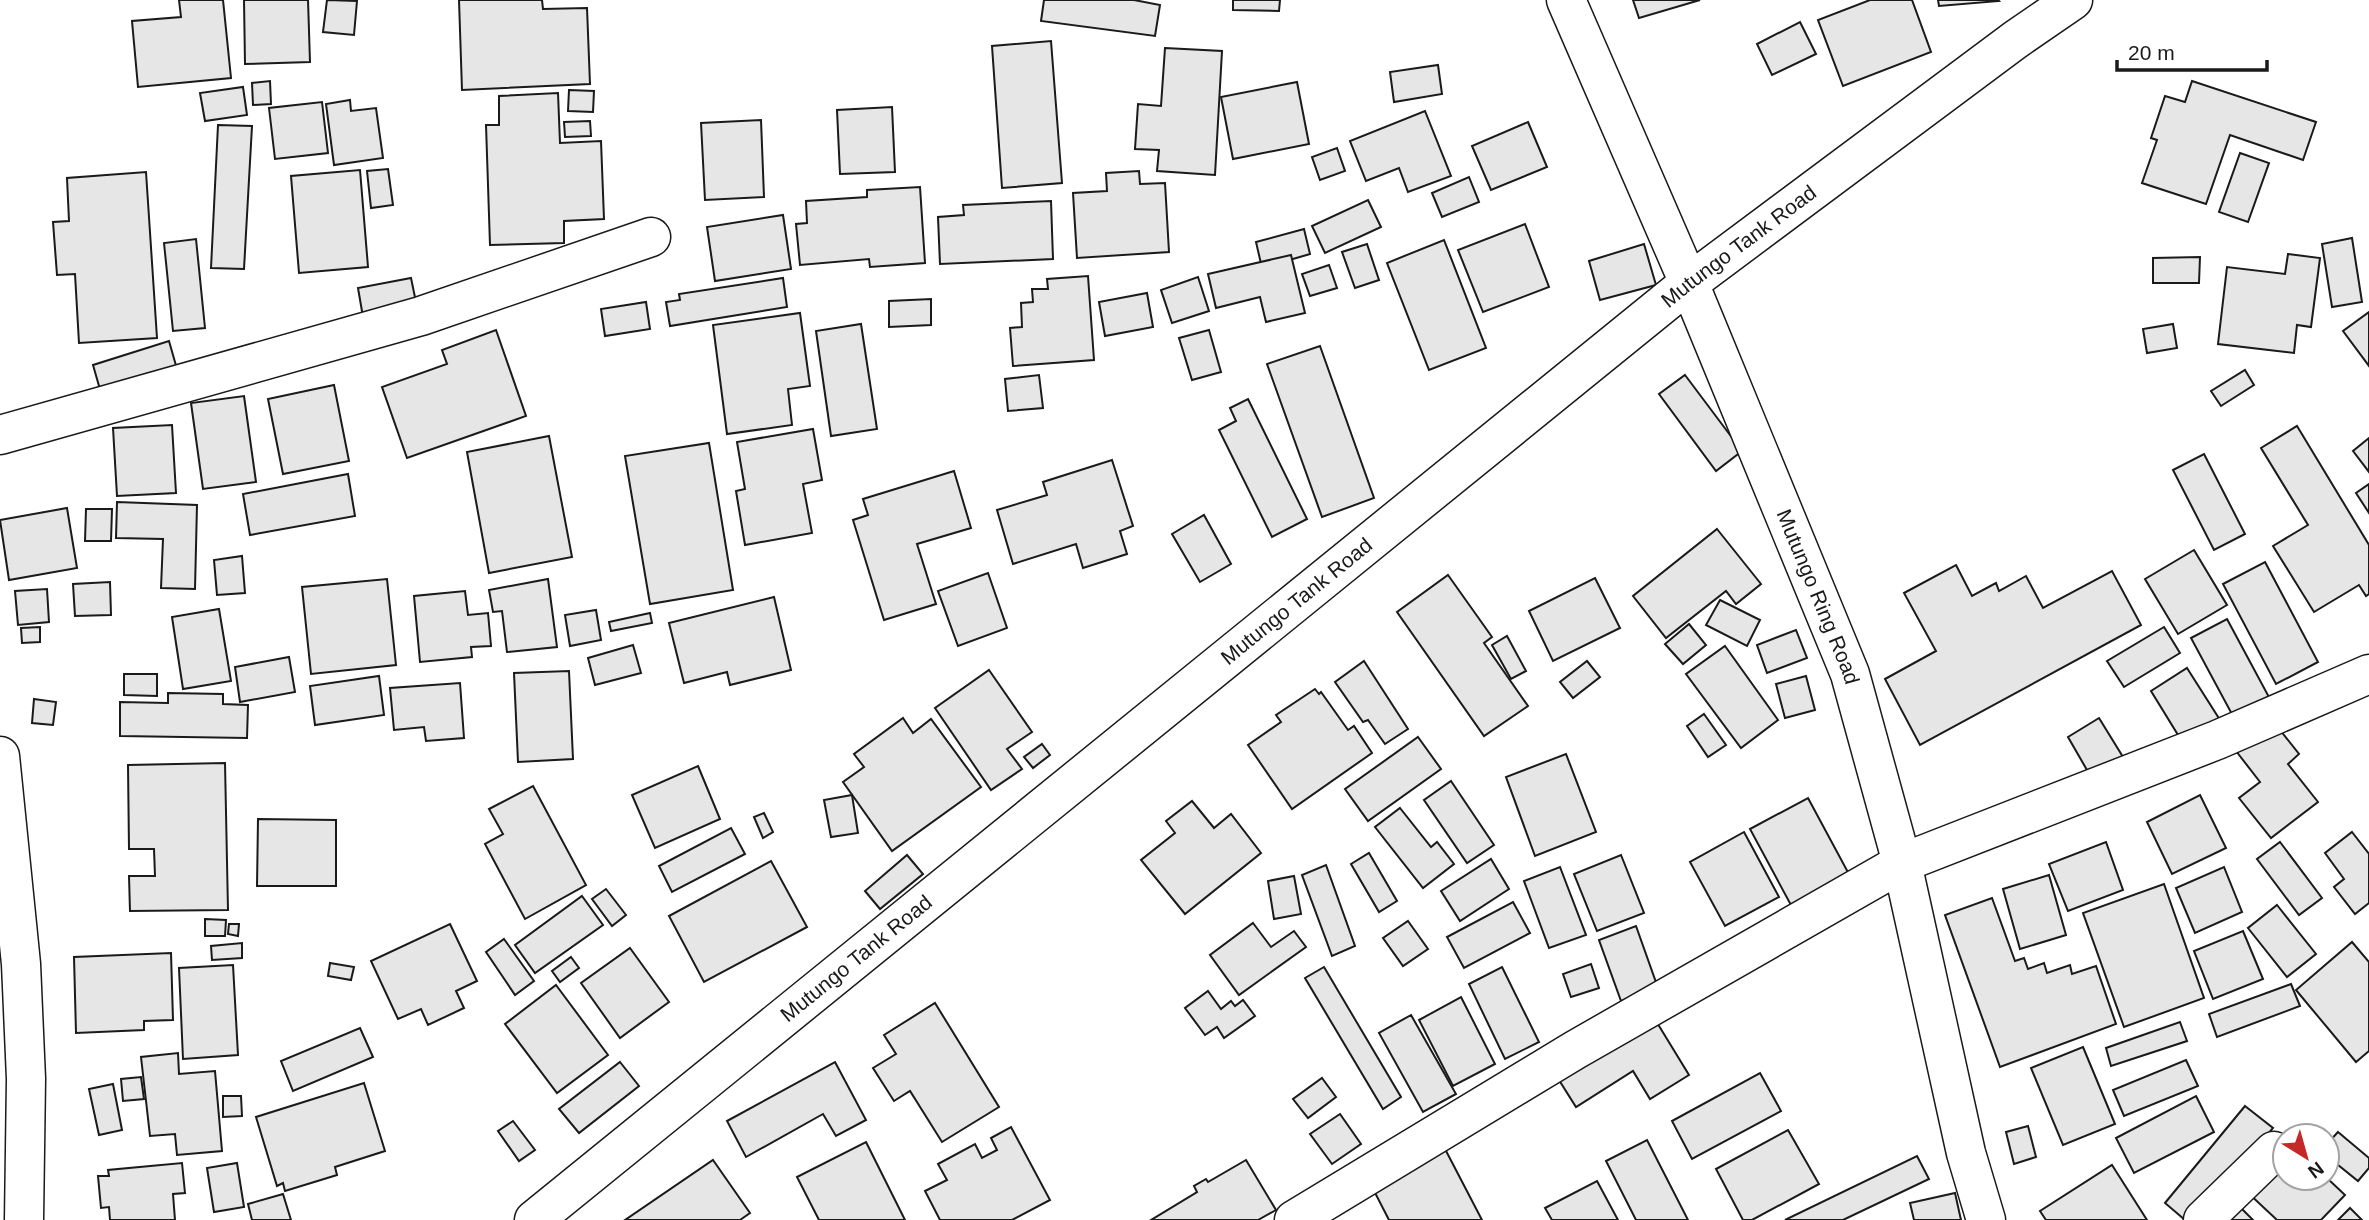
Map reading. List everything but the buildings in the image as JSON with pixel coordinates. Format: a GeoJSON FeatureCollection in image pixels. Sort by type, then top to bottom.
{"type":"FeatureCollection","features":[{"type":"Feature","properties":{"kind":"street","name":"Mutungo Ring Road"},"geometry":{"type":"LineString","coordinates":[[1566,0],[1689,283],[1850,674],[1902,863],[1966,1153],[1986,1220]]}},
{"type":"Feature","properties":{"kind":"street","name":"Mutungo Tank Road"},"geometry":{"type":"LineString","coordinates":[[545,1216],[1689,283],[2015,40],[2073,0]]}},
{"type":"Feature","properties":{"kind":"street"},"geometry":{"type":"LineString","coordinates":[[0,435],[421,316],[651,237]]}},
{"type":"Feature","properties":{"kind":"street"},"geometry":{"type":"LineString","coordinates":[[1294,1220],[1575,1050],[1902,863],[2217,740],[2369,674]]}},
{"type":"Feature","properties":{"kind":"street"},"geometry":{"type":"LineString","coordinates":[[0,755],[21,964],[26,1079],[24,1220]]}},
{"type":"Feature","properties":{"kind":"street"},"geometry":{"type":"LineString","coordinates":[[2203,1220],[2271,1155]]}}]}
